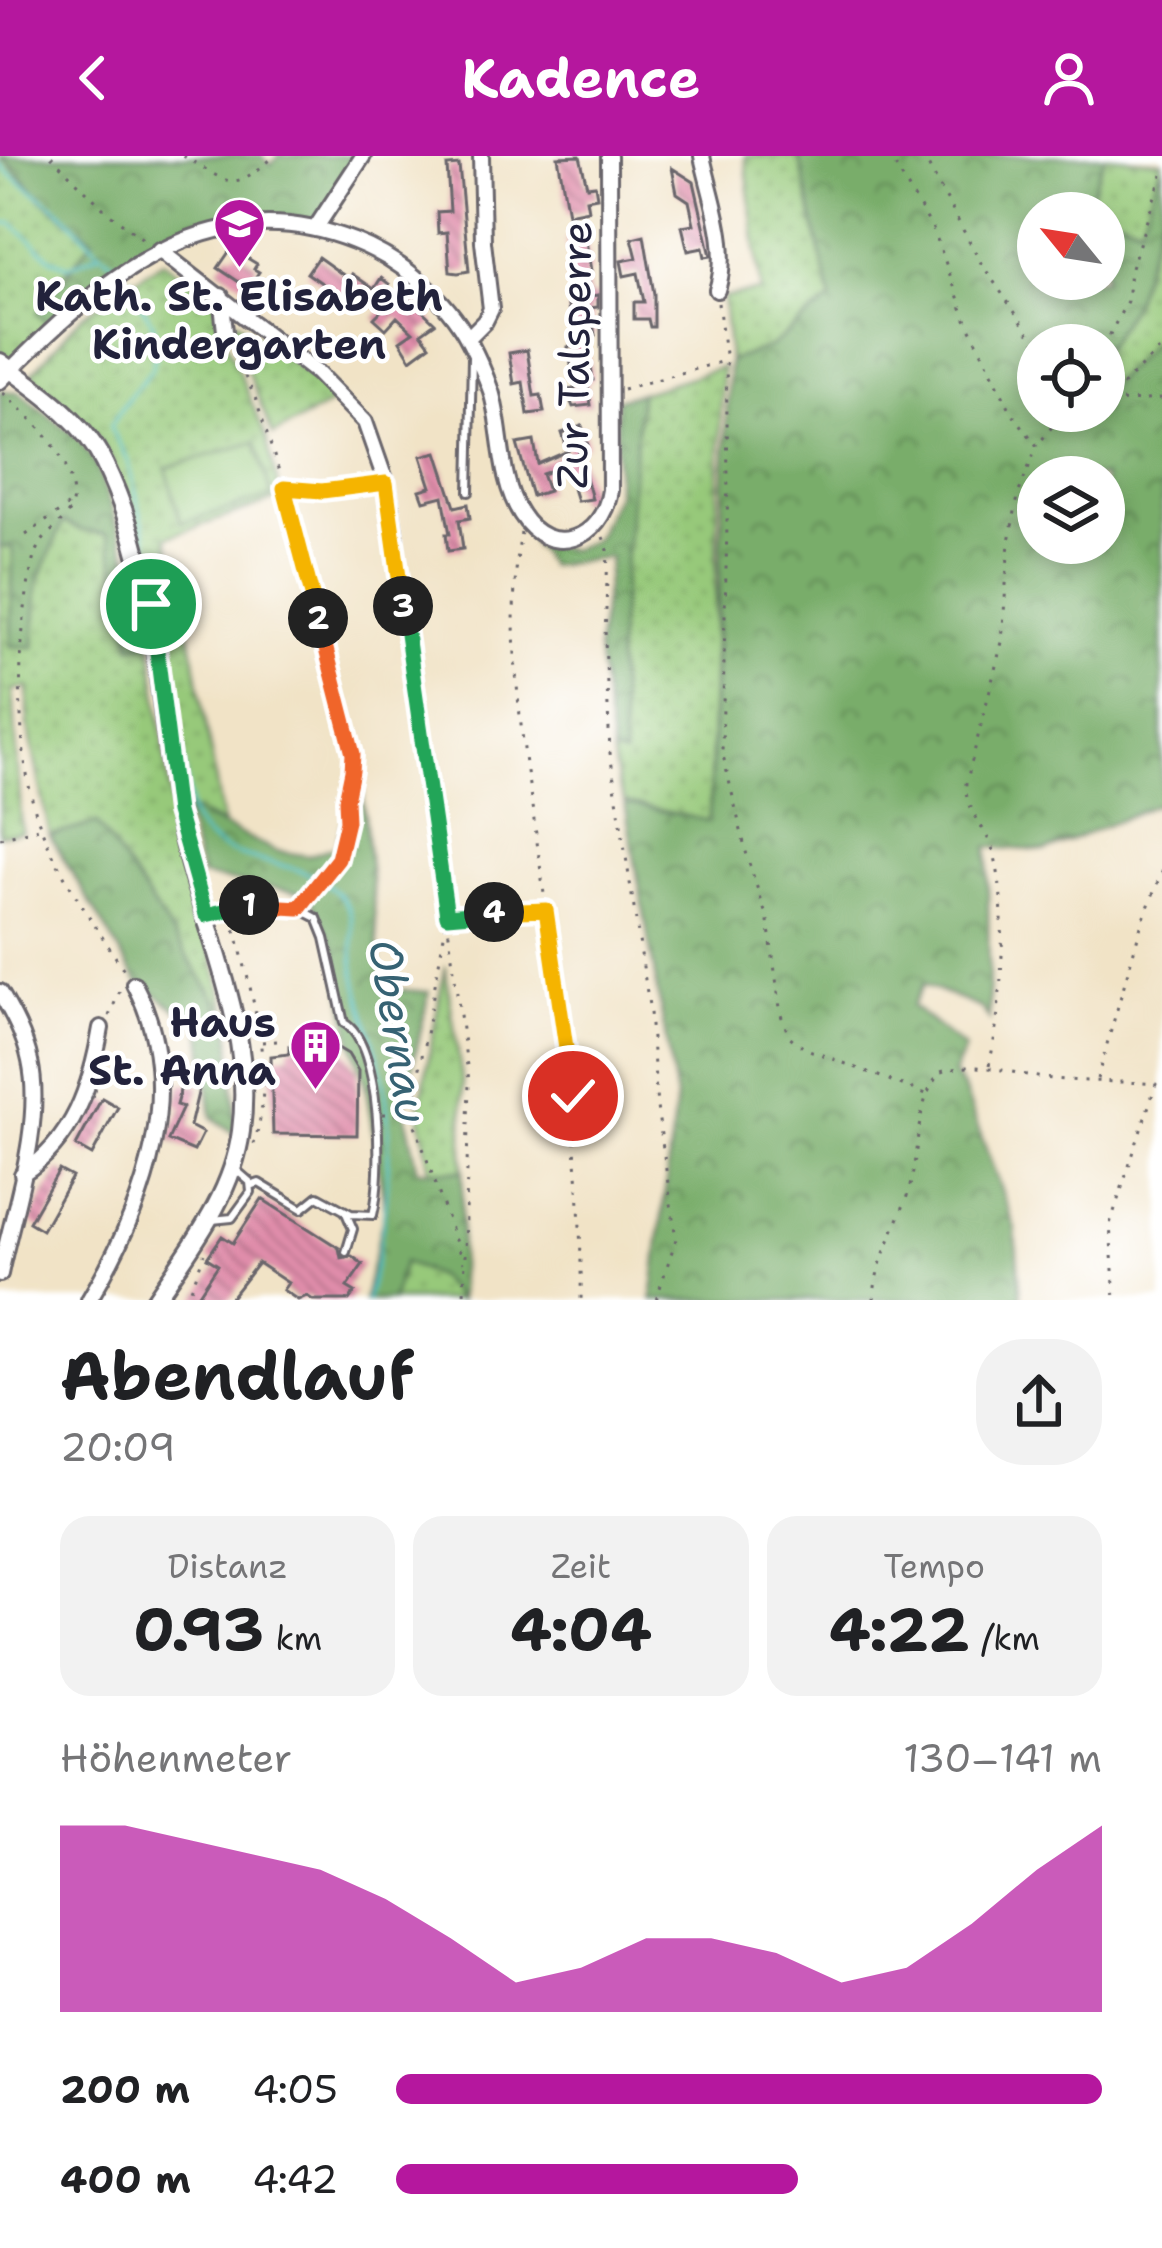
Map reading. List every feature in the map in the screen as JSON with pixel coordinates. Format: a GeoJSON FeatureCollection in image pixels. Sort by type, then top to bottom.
{"type":"FeatureCollection","features":[{"type":"Feature","properties":{"kind":"street"},"geometry":{"type":"LineString","coordinates":[[315,229],[363,156]]}},
{"type":"Feature","properties":{"kind":"street"},"geometry":{"type":"LineString","coordinates":[[470,344],[491,308],[483,242],[481,156]]}},
{"type":"Feature","properties":{"kind":"street","name":"Zur Talsperre"},"geometry":{"type":"LineString","coordinates":[[3,376],[119,277],[159,250],[228,225],[269,223],[315,229],[360,243],[411,273],[470,344],[491,391],[506,474],[523,518],[544,534],[579,537],[604,512],[610,490],[609,156]]}},
{"type":"Feature","properties":{"kind":"street"},"geometry":{"type":"LineString","coordinates":[[702,156],[723,253],[717,290]]}},
{"type":"Feature","properties":{"kind":"street"},"geometry":{"type":"LineString","coordinates":[[159,250],[317,373],[365,422],[386,483],[395,538]]}},
{"type":"Feature","properties":{"kind":"street"},"geometry":{"type":"LineString","coordinates":[[221,296],[225,331]]}},
{"type":"Feature","properties":{"kind":"street"},"geometry":{"type":"LineString","coordinates":[[3,376],[68,416],[106,466],[151,604],[177,812],[241,1046],[244,1095],[233,1168],[208,1219],[155,1300]]}},
{"type":"Feature","properties":{"kind":"street"},"geometry":{"type":"LineString","coordinates":[[89,1300],[120,1249],[142,1197],[154,1144],[158,1078],[148,1011],[130,979]]}},
{"type":"Feature","properties":{"kind":"street"},"geometry":{"type":"LineString","coordinates":[[0,992],[30,1058],[33,1084],[22,1174],[0,1274]]}},
{"type":"Feature","properties":{"kind":"street"},"geometry":{"type":"LineString","coordinates":[[0,1028],[15,1018]]}},
{"type":"Feature","properties":{"kind":"street"},"geometry":{"type":"LineString","coordinates":[[22,1174],[48,1154],[74,1119],[94,1071],[101,1028]]}},
{"type":"Feature","properties":{"kind":"lane"},"geometry":{"type":"LineString","coordinates":[[469,492],[470,344]]}},
{"type":"Feature","properties":{"kind":"lane"},"geometry":{"type":"LineString","coordinates":[[206,915],[257,903],[299,908],[317,917],[344,1023],[361,1042],[371,1076],[377,1149],[374,1213],[343,1210],[318,1196],[302,1209],[259,1183],[251,1186]]}},
{"type":"Feature","properties":{"kind":"lane"},"geometry":{"type":"LineString","coordinates":[[208,1219],[232,1218],[249,1196],[251,1186],[233,1168]]}},
{"type":"Feature","properties":{"kind":"lane"},"geometry":{"type":"LineString","coordinates":[[343,1210],[353,1229],[346,1252]]}},
{"type":"Feature","properties":{"kind":"path"},"geometry":{"type":"LineString","coordinates":[[51,156],[104,211],[159,250]]}},
{"type":"Feature","properties":{"kind":"path"},"geometry":{"type":"LineString","coordinates":[[183,156],[229,182],[240,182],[275,156]]}},
{"type":"Feature","properties":{"kind":"path"},"geometry":{"type":"LineString","coordinates":[[889,156],[934,231],[966,319],[1012,411],[1037,446]]}},
{"type":"Feature","properties":{"kind":"path"},"geometry":{"type":"LineString","coordinates":[[923,156],[981,263],[1023,324]]}},
{"type":"Feature","properties":{"kind":"path"},"geometry":{"type":"LineString","coordinates":[[1115,324],[1127,301],[1130,271],[1162,175]]}},
{"type":"Feature","properties":{"kind":"path"},"geometry":{"type":"LineString","coordinates":[[717,290],[726,361],[728,524],[722,751],[748,860],[769,921],[781,1015],[789,1036],[804,1048],[926,1094]]}},
{"type":"Feature","properties":{"kind":"path"},"geometry":{"type":"LineString","coordinates":[[225,331],[255,397],[284,488],[353,754],[343,844],[327,874],[299,908]]}},
{"type":"Feature","properties":{"kind":"path"},"geometry":{"type":"LineString","coordinates":[[1125,383],[1162,347]]}},
{"type":"Feature","properties":{"kind":"path"},"geometry":{"type":"LineString","coordinates":[[634,386],[726,361]]}},
{"type":"Feature","properties":{"kind":"path"},"geometry":{"type":"LineString","coordinates":[[3,376],[54,447],[72,485],[67,517],[41,543]]}},
{"type":"Feature","properties":{"kind":"path"},"geometry":{"type":"LineString","coordinates":[[1125,401],[1162,399]]}},
{"type":"Feature","properties":{"kind":"path"},"geometry":{"type":"LineString","coordinates":[[989,1067],[996,1039],[999,982],[997,868],[965,788],[1002,642],[1019,492],[1037,446],[1048,432]]}},
{"type":"Feature","properties":{"kind":"path"},"geometry":{"type":"LineString","coordinates":[[284,488],[322,491],[386,483]]}},
{"type":"Feature","properties":{"kind":"path"},"geometry":{"type":"LineString","coordinates":[[26,535],[72,502]]}},
{"type":"Feature","properties":{"kind":"path"},"geometry":{"type":"LineString","coordinates":[[523,518],[516,628],[520,728],[573,1096],[581,1300]]}},
{"type":"Feature","properties":{"kind":"path"},"geometry":{"type":"LineString","coordinates":[[43,524],[30,578],[20,669],[22,723],[40,827],[130,979],[101,1028]]}},
{"type":"Feature","properties":{"kind":"path"},"geometry":{"type":"LineString","coordinates":[[593,528],[608,550],[606,695],[675,1225],[674,1248],[656,1300]]}},
{"type":"Feature","properties":{"kind":"path"},"geometry":{"type":"LineString","coordinates":[[395,538],[469,1081],[464,1300]]}},
{"type":"Feature","properties":{"kind":"path"},"geometry":{"type":"LineString","coordinates":[[0,838],[40,827]]}},
{"type":"Feature","properties":{"kind":"path"},"geometry":{"type":"LineString","coordinates":[[1097,1081],[1141,926],[1162,871]]}},
{"type":"Feature","properties":{"kind":"path"},"geometry":{"type":"LineString","coordinates":[[447,916],[546,910]]}},
{"type":"Feature","properties":{"kind":"path"},"geometry":{"type":"LineString","coordinates":[[447,916],[414,1115],[464,1264]]}},
{"type":"Feature","properties":{"kind":"path"},"geometry":{"type":"LineString","coordinates":[[260,1042],[278,1041]]}},
{"type":"Feature","properties":{"kind":"path"},"geometry":{"type":"LineString","coordinates":[[874,1300],[877,1268],[911,1181],[926,1094],[936,1076],[946,1070],[989,1067],[1047,1079],[1160,1085],[1110,1224],[1115,1300]]}},
{"type":"Feature","properties":{"kind":"path"},"geometry":{"type":"LineString","coordinates":[[394,1113],[414,1115]]}},
{"type":"Feature","properties":{"kind":"green space"},"geometry":{"type":"Polygon","coordinates":[[[0,156],[44,201],[94,239],[38,312],[49,324],[15,365],[0,354],[0,156]]]}},
{"type":"Feature","properties":{"kind":"green space"},"geometry":{"type":"Polygon","coordinates":[[[3,156],[261,156],[271,165],[279,156],[359,156],[316,223],[274,217],[203,225],[140,256],[49,324],[37,313],[93,239],[44,201],[3,156]]]}},
{"type":"Feature","properties":{"kind":"green space"},"geometry":{"type":"Polygon","coordinates":[[[745,156],[799,156],[831,300],[770,347],[729,361],[723,298],[761,291],[745,156]]]}},
{"type":"Feature","properties":{"kind":"green space"},"geometry":{"type":"Polygon","coordinates":[[[799,156],[1105,156],[1092,192],[1017,192],[1017,300],[1125,300],[1125,220],[1140,226],[1162,164],[1162,212],[1132,305],[1120,324],[1017,324],[1017,432],[1125,432],[1125,370],[1162,333],[1162,802],[1046,851],[988,847],[989,1019],[981,1008],[923,985],[912,1006],[965,1049],[953,1074],[964,1089],[1015,1228],[1021,1300],[652,1300],[676,1098],[625,803],[709,821],[729,361],[770,347],[831,300],[799,156]]]}},
{"type":"Feature","properties":{"kind":"green space"},"geometry":{"type":"Polygon","coordinates":[[[1105,156],[1162,161],[1141,226],[1125,220],[1125,192],[1092,192],[1105,156]]]}},
{"type":"Feature","properties":{"kind":"green space"},"geometry":{"type":"Polygon","coordinates":[[[1162,212],[1162,333],[1125,370],[1125,324],[1120,324],[1132,305],[1162,212]]]}},
{"type":"Feature","properties":{"kind":"green space"},"geometry":{"type":"Polygon","coordinates":[[[163,261],[215,299],[221,330],[266,437],[281,498],[167,537],[194,654],[223,824],[183,807],[159,614],[112,461],[93,431],[32,374],[82,316],[163,261]]]}},
{"type":"Feature","properties":{"kind":"green space"},"geometry":{"type":"Polygon","coordinates":[[[237,320],[339,399],[273,435],[230,328],[237,320]]]}},
{"type":"Feature","properties":{"kind":"green space"},"geometry":{"type":"Polygon","coordinates":[[[722,367],[709,822],[625,803],[612,753],[624,755],[617,657],[640,393],[722,367]]]}},
{"type":"Feature","properties":{"kind":"green space"},"geometry":{"type":"Polygon","coordinates":[[[0,391],[19,392],[79,439],[98,469],[146,607],[151,642],[132,646],[108,534],[63,522],[37,584],[34,647],[11,646],[13,547],[0,547],[0,391]]]}},
{"type":"Feature","properties":{"kind":"green space"},"geometry":{"type":"Polygon","coordinates":[[[640,393],[617,657],[624,756],[612,753],[597,649],[610,557],[548,566],[533,543],[570,550],[595,539],[616,494],[617,399],[640,393]]]}},
{"type":"Feature","properties":{"kind":"green space"},"geometry":{"type":"Polygon","coordinates":[[[255,442],[272,496],[181,523],[166,468],[255,442]]]}},
{"type":"Feature","properties":{"kind":"green space"},"geometry":{"type":"Polygon","coordinates":[[[63,522],[108,534],[132,645],[151,642],[172,812],[230,1020],[97,824],[50,836],[28,725],[28,687],[13,690],[22,832],[0,835],[0,547],[13,547],[11,646],[34,646],[37,584],[63,522]]]}},
{"type":"Feature","properties":{"kind":"green space"},"geometry":{"type":"Polygon","coordinates":[[[360,767],[382,988],[429,992],[404,1106],[418,1170],[463,1171],[459,1300],[437,1276],[404,1262],[392,1300],[364,1300],[385,1209],[365,1082],[352,1042],[333,943],[308,894],[201,876],[183,807],[276,851],[309,856],[336,846],[360,767]]]}},
{"type":"Feature","properties":{"kind":"green space"},"geometry":{"type":"Polygon","coordinates":[[[97,823],[230,1020],[236,1135],[212,1117],[201,1027],[137,981],[50,836],[97,823]]]}},
{"type":"Feature","properties":{"kind":"green space"},"geometry":{"type":"Polygon","coordinates":[[[445,966],[463,1086],[463,1171],[430,1171],[419,1112],[445,966]]]}},
{"type":"Feature","properties":{"kind":"green space"},"geometry":{"type":"Polygon","coordinates":[[[403,1261],[437,1276],[458,1300],[392,1300],[403,1261]]]}},
{"type":"Feature","properties":{"kind":"building"},"geometry":{"type":"Polygon","coordinates":[[[580,156],[587,186],[595,185],[597,197],[586,199],[588,210],[568,214],[558,157],[580,156]]]}},
{"type":"Feature","properties":{"kind":"building"},"geometry":{"type":"Polygon","coordinates":[[[459,165],[469,271],[458,273],[450,272],[447,232],[438,233],[437,212],[450,211],[447,166],[459,165]]]}},
{"type":"Feature","properties":{"kind":"building"},"geometry":{"type":"Polygon","coordinates":[[[672,168],[694,182],[711,256],[705,257],[703,248],[688,251],[682,226],[694,224],[689,201],[677,193],[672,168]]]}},
{"type":"Feature","properties":{"kind":"building"},"geometry":{"type":"Polygon","coordinates":[[[585,235],[590,296],[598,295],[598,307],[590,308],[595,335],[586,337],[593,380],[587,381],[591,405],[573,407],[566,390],[575,389],[568,347],[574,346],[565,239],[585,235]]]}},
{"type":"Feature","properties":{"kind":"building"},"geometry":{"type":"Polygon","coordinates":[[[644,235],[654,327],[648,319],[634,319],[634,302],[644,302],[638,273],[624,276],[621,261],[637,258],[632,238],[644,235]]]}},
{"type":"Feature","properties":{"kind":"building","name":"Kath. St. Elisabeth Kindergarten"},"geometry":{"type":"Polygon","coordinates":[[[236,251],[257,264],[254,269],[259,272],[248,288],[218,268],[229,252],[236,251]]]}},
{"type":"Feature","properties":{"kind":"building"},"geometry":{"type":"Polygon","coordinates":[[[318,257],[349,279],[352,274],[374,289],[381,278],[389,284],[385,290],[405,307],[411,300],[435,323],[421,333],[430,345],[411,359],[400,341],[413,332],[397,317],[386,329],[374,318],[382,310],[354,292],[348,301],[307,273],[318,257]]]}},
{"type":"Feature","properties":{"kind":"building"},"geometry":{"type":"Polygon","coordinates":[[[527,350],[534,396],[541,395],[544,412],[528,414],[523,382],[514,384],[509,353],[527,350]]]}},
{"type":"Feature","properties":{"kind":"building"},"geometry":{"type":"Polygon","coordinates":[[[582,426],[588,445],[578,449],[592,499],[577,501],[566,466],[542,474],[548,491],[532,496],[517,444],[534,441],[538,464],[568,451],[562,433],[582,426]]]}},
{"type":"Feature","properties":{"kind":"building"},"geometry":{"type":"Polygon","coordinates":[[[437,452],[455,507],[468,504],[470,518],[459,520],[463,549],[448,551],[443,496],[424,501],[420,490],[431,487],[421,456],[437,452]]]}},
{"type":"Feature","properties":{"kind":"building","name":"Haus St. Anna"},"geometry":{"type":"Polygon","coordinates":[[[327,1041],[325,1049],[338,1048],[348,1054],[358,1071],[357,1135],[273,1134],[271,1056],[289,1054],[289,1046],[327,1041]]]}},
{"type":"Feature","properties":{"kind":"building"},"geometry":{"type":"Polygon","coordinates":[[[182,1083],[200,1085],[190,1126],[203,1133],[194,1151],[168,1140],[183,1107],[176,1105],[182,1083]]]}},
{"type":"Feature","properties":{"kind":"building"},"geometry":{"type":"Polygon","coordinates":[[[102,1098],[118,1107],[92,1155],[76,1146],[102,1098]]]}},
{"type":"Feature","properties":{"kind":"building"},"geometry":{"type":"Polygon","coordinates":[[[59,1170],[72,1177],[42,1230],[29,1222],[59,1170]]]}},
{"type":"Feature","properties":{"kind":"building"},"geometry":{"type":"Polygon","coordinates":[[[262,1199],[339,1248],[341,1258],[352,1256],[363,1264],[347,1287],[355,1292],[349,1300],[307,1296],[298,1300],[283,1290],[288,1283],[258,1263],[229,1300],[195,1300],[218,1265],[207,1258],[222,1236],[233,1243],[262,1199]]]}},
{"type":"Feature","properties":{"kind":"waterway","name":"Obernau"},"geometry":{"type":"LineString","coordinates":[[0,165],[64,214],[119,266]]}},
{"type":"Feature","properties":{"kind":"waterway"},"geometry":{"type":"LineString","coordinates":[[0,224],[12,223],[52,259],[69,266],[98,254]]}},
{"type":"Feature","properties":{"kind":"waterway","name":"Obernau"},"geometry":{"type":"LineString","coordinates":[[131,276],[134,294],[153,323],[156,353],[152,369],[111,425],[128,460],[157,585],[192,818],[220,847],[316,877],[333,889],[350,915],[356,978],[382,1072],[388,1126],[384,1217],[366,1300]]}},
{"type":"Feature","properties":{"kind":"place","name":"Kath. St. Elisabeth Kindergarten"},"geometry":{"type":"Point","coordinates":[239,270]}},
{"type":"Feature","properties":{"kind":"place","name":"Haus St. Anna"},"geometry":{"type":"Point","coordinates":[315,1092]}},
{"type":"Feature","properties":{"kind":"route"},"geometry":{"type":"LineString","coordinates":[[151,604],[177,812],[206,915],[257,903],[299,908],[338,859],[353,754],[284,488],[322,491],[386,483],[447,916],[546,910],[573,1096]]}}]}
